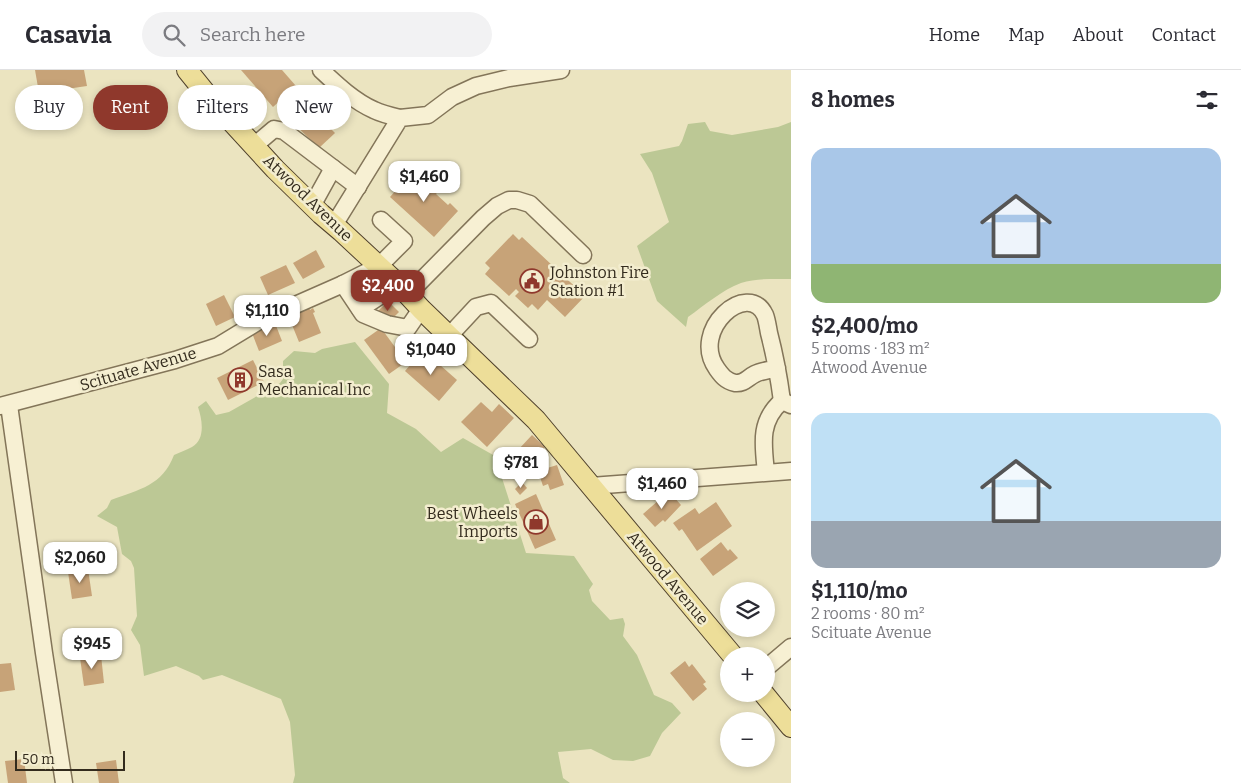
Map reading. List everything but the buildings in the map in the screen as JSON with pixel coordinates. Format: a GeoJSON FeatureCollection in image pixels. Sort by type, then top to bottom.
{"type":"FeatureCollection","features":[{"type":"Feature","properties":{"kind":"main road","name":"Atwood Avenue"},"geometry":{"type":"LineString","coordinates":[[187,70],[208,96],[312,206],[379,266],[536,420],[726,647]]}},
{"type":"Feature","properties":{"kind":"main road"},"geometry":{"type":"LineString","coordinates":[[773,702],[787,715]]}},
{"type":"Feature","properties":{"kind":"street"},"geometry":{"type":"LineString","coordinates":[[321,70],[361,103],[375,110],[400,118],[428,115],[452,97],[476,86],[510,78],[561,70]]}},
{"type":"Feature","properties":{"kind":"street"},"geometry":{"type":"LineString","coordinates":[[334,225],[400,118]]}},
{"type":"Feature","properties":{"kind":"street"},"geometry":{"type":"LineString","coordinates":[[254,146],[274,129],[284,131],[358,187]]}},
{"type":"Feature","properties":{"kind":"street"},"geometry":{"type":"LineString","coordinates":[[312,206],[333,168]]}},
{"type":"Feature","properties":{"kind":"street"},"geometry":{"type":"LineString","coordinates":[[360,309],[409,295],[483,218],[509,200],[530,204],[583,255]]}},
{"type":"Feature","properties":{"kind":"street","name":"Scituate Avenue"},"geometry":{"type":"LineString","coordinates":[[5,406],[175,360],[218,346],[259,321],[379,266],[404,240],[382,220]]}},
{"type":"Feature","properties":{"kind":"street"},"geometry":{"type":"LineString","coordinates":[[343,284],[363,314],[387,324],[408,328],[409,295]]}},
{"type":"Feature","properties":{"kind":"street"},"geometry":{"type":"LineString","coordinates":[[766,472],[763,440],[773,410],[787,403],[765,315],[758,306],[747,302],[737,304],[719,318],[711,335],[709,350],[712,362],[723,378],[734,383],[743,383],[756,374],[777,368]]}},
{"type":"Feature","properties":{"kind":"street"},"geometry":{"type":"LineString","coordinates":[[450,335],[476,307],[491,303],[529,339]]}},
{"type":"Feature","properties":{"kind":"street"},"geometry":{"type":"LineString","coordinates":[[5,406],[64,783]]}},
{"type":"Feature","properties":{"kind":"street"},"geometry":{"type":"LineString","coordinates":[[592,486],[791,470]]}},
{"type":"Feature","properties":{"kind":"street"},"geometry":{"type":"LineString","coordinates":[[775,660],[791,647]]}},
{"type":"Feature","properties":{"kind":"green space"},"geometry":{"type":"Polygon","coordinates":[[[705,122],[710,131],[732,135],[778,127],[791,122],[791,279],[753,280],[734,286],[688,317],[686,327],[657,301],[637,246],[669,222],[652,173],[640,154],[679,146],[688,124],[705,122]]]}},
{"type":"Feature","properties":{"kind":"green space"},"geometry":{"type":"Polygon","coordinates":[[[355,342],[389,384],[387,413],[416,429],[441,452],[463,438],[495,456],[526,553],[574,556],[593,584],[589,590],[592,601],[610,620],[623,618],[625,624],[623,636],[637,655],[654,695],[672,703],[681,713],[662,733],[650,756],[633,761],[613,760],[591,749],[558,752],[563,778],[570,783],[293,783],[295,775],[290,722],[281,699],[222,675],[203,680],[199,676],[176,666],[144,676],[140,645],[131,630],[137,616],[134,568],[131,561],[122,554],[117,527],[97,516],[107,508],[111,500],[141,489],[156,480],[163,474],[174,455],[190,448],[196,443],[202,428],[198,407],[206,401],[216,415],[229,412],[280,383],[283,379],[283,361],[294,351],[315,353],[322,349],[355,342]]]}},
{"type":"Feature","properties":{"kind":"place","name":"Johnston Fire Station #1"},"geometry":{"type":"Point","coordinates":[532,281]}},
{"type":"Feature","properties":{"kind":"place","name":"Sasa Mechanical Inc"},"geometry":{"type":"Point","coordinates":[240,380]}},
{"type":"Feature","properties":{"kind":"place","name":"Best Wheels Imports"},"geometry":{"type":"Point","coordinates":[536,522]}}]}
